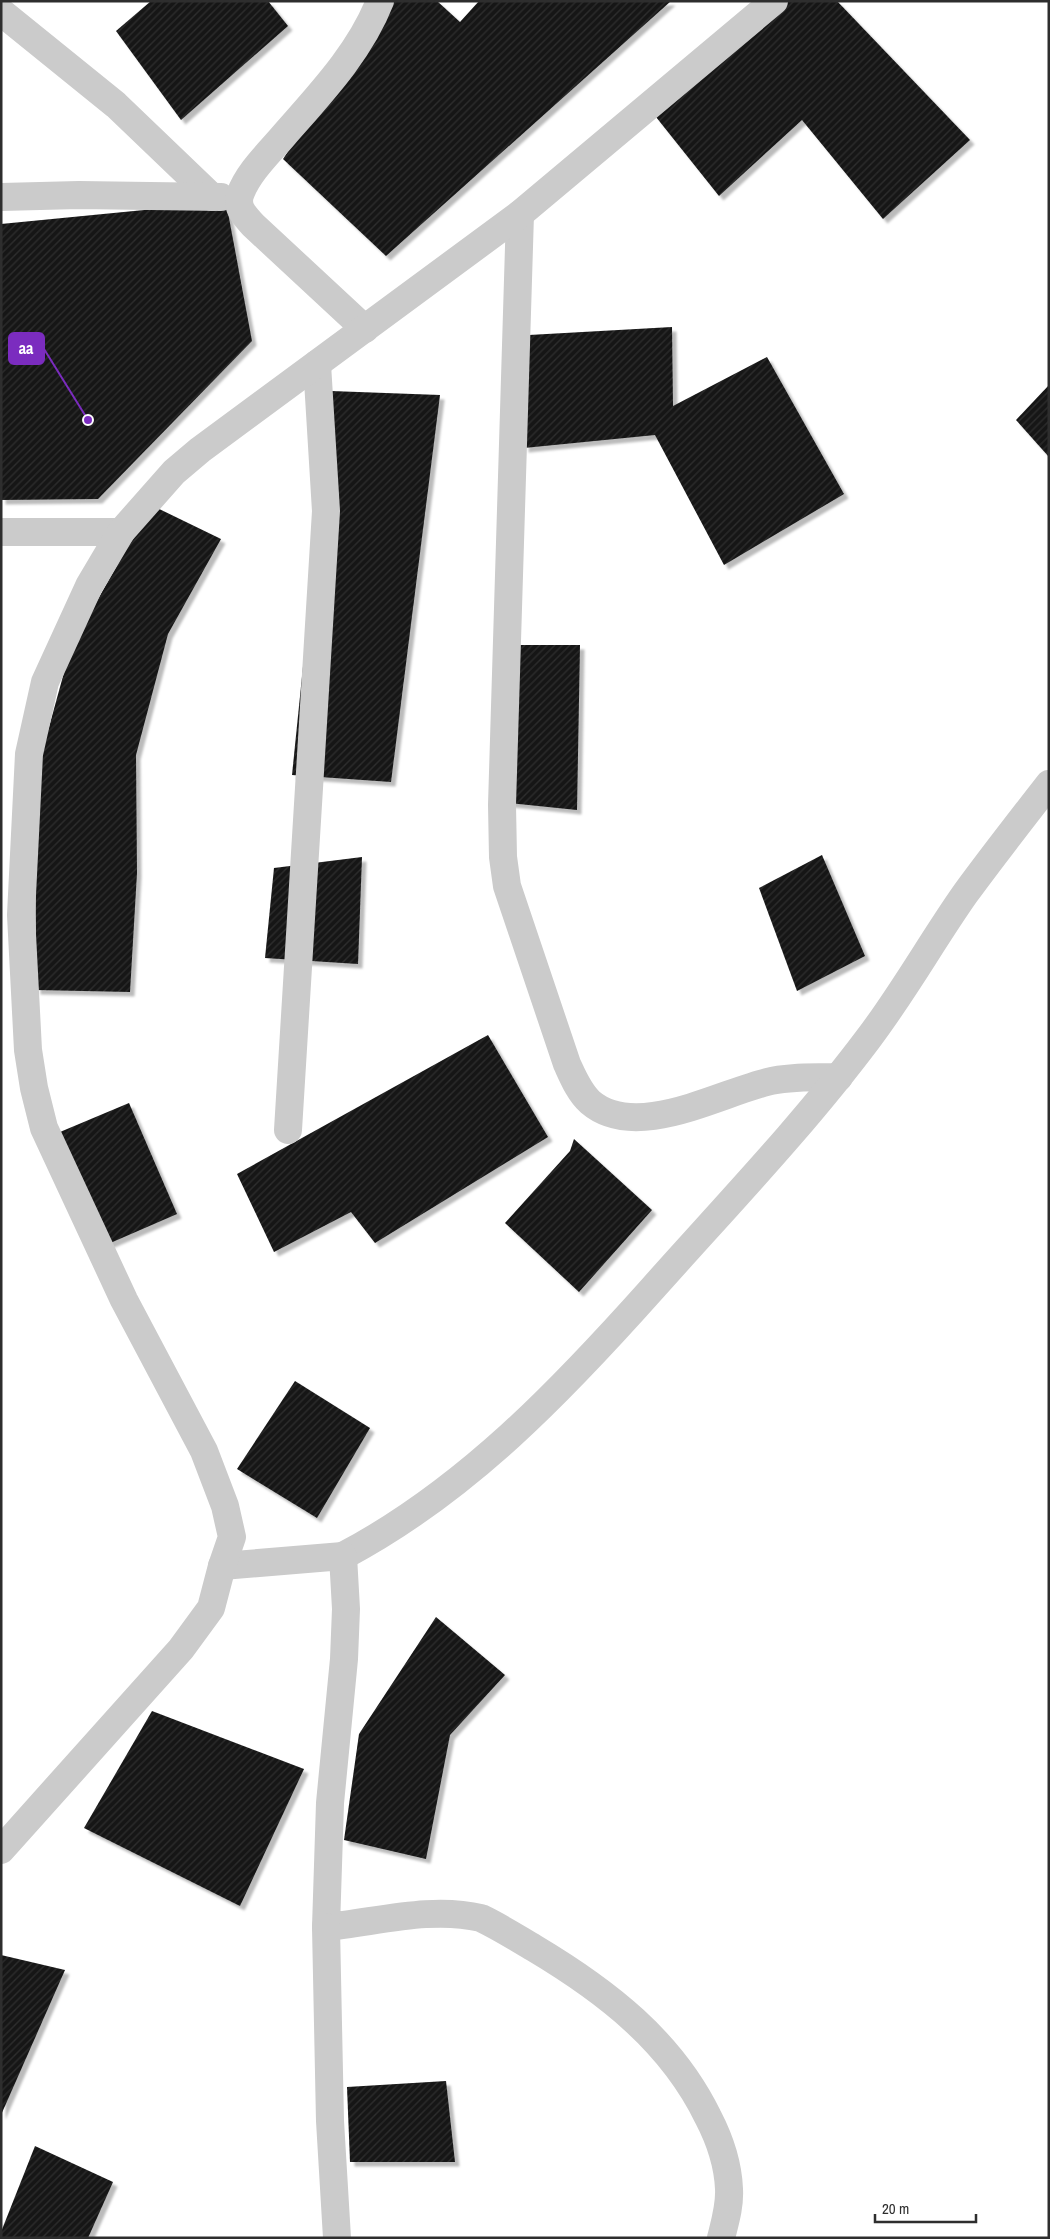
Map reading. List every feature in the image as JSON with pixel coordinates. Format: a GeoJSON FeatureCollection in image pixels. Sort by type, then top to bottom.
{"type":"FeatureCollection","features":[{"type":"Feature","properties":{"kind":"street"},"geometry":{"type":"LineString","coordinates":[[365,330],[253,225],[240,210],[240,196],[258,165],[349,57],[370,25],[380,1]]}},
{"type":"Feature","properties":{"kind":"street"},"geometry":{"type":"LineString","coordinates":[[1,1850],[180,1649],[211,1608],[232,1537],[226,1506],[204,1452],[124,1300],[44,1128],[34,1088],[28,1050],[21,915],[30,754],[45,682],[89,586],[121,532],[174,472],[200,450],[520,214],[774,1]]}},
{"type":"Feature","properties":{"kind":"street"},"geometry":{"type":"LineString","coordinates":[[1,12],[116,105],[212,197]]}},
{"type":"Feature","properties":{"kind":"street"},"geometry":{"type":"LineString","coordinates":[[1,197],[79,195],[240,196]]}},
{"type":"Feature","properties":{"kind":"street"},"geometry":{"type":"LineString","coordinates":[[520,214],[502,819],[503,858],[507,886],[567,1064],[574,1080],[590,1102],[607,1113],[635,1118],[652,1117],[675,1111],[767,1082],[839,1077]]}},
{"type":"Feature","properties":{"kind":"street"},"geometry":{"type":"LineString","coordinates":[[288,1130],[326,511],[317,364]]}},
{"type":"Feature","properties":{"kind":"street"},"geometry":{"type":"LineString","coordinates":[[1,532],[121,532]]}},
{"type":"Feature","properties":{"kind":"street"},"geometry":{"type":"LineString","coordinates":[[222,1566],[342,1556],[384,1534],[426,1506],[504,1442],[572,1378],[757,1174],[839,1077],[870,1037],[965,895],[1049,784]]}},
{"type":"Feature","properties":{"kind":"street"},"geometry":{"type":"LineString","coordinates":[[337,2238],[330,2121],[326,1927],[330,1803],[344,1651],[346,1608],[342,1556]]}},
{"type":"Feature","properties":{"kind":"street"},"geometry":{"type":"LineString","coordinates":[[326,1927],[444,1913],[465,1914],[481,1918],[574,1972],[614,2002],[652,2035],[668,2053],[702,2104],[718,2137],[726,2165],[729,2190],[727,2215],[721,2238]]}},
{"type":"Feature","properties":{"kind":"building"},"geometry":{"type":"Polygon","coordinates":[[[151,1],[268,1],[288,26],[181,120],[116,31],[151,1]]]}},
{"type":"Feature","properties":{"kind":"building"},"geometry":{"type":"Polygon","coordinates":[[[387,1],[437,1],[460,22],[479,1],[671,1],[386,256],[283,159],[387,1]]]}},
{"type":"Feature","properties":{"kind":"building"},"geometry":{"type":"Polygon","coordinates":[[[789,1],[837,1],[970,140],[883,219],[802,120],[719,196],[656,117],[789,1]]]}},
{"type":"Feature","properties":{"kind":"building"},"geometry":{"type":"Polygon","coordinates":[[[226,202],[252,341],[98,499],[1,500],[1,224],[226,202]]]}},
{"type":"Feature","properties":{"kind":"building"},"geometry":{"type":"Polygon","coordinates":[[[672,327],[673,406],[767,357],[844,494],[724,565],[655,435],[524,448],[529,335],[672,327]]]}},
{"type":"Feature","properties":{"kind":"building"},"geometry":{"type":"Polygon","coordinates":[[[1049,385],[1049,457],[1016,420],[1049,385]]]}},
{"type":"Feature","properties":{"kind":"building"},"geometry":{"type":"Polygon","coordinates":[[[331,391],[440,395],[391,782],[292,775],[331,391]]]}},
{"type":"Feature","properties":{"kind":"building"},"geometry":{"type":"Polygon","coordinates":[[[151,505],[221,539],[168,634],[136,755],[137,873],[130,992],[36,990],[35,778],[71,647],[151,505]]]}},
{"type":"Feature","properties":{"kind":"building"},"geometry":{"type":"Polygon","coordinates":[[[514,645],[580,645],[577,810],[509,803],[514,645]]]}},
{"type":"Feature","properties":{"kind":"building"},"geometry":{"type":"Polygon","coordinates":[[[822,855],[865,956],[797,991],[759,888],[822,855]]]}},
{"type":"Feature","properties":{"kind":"building"},"geometry":{"type":"Polygon","coordinates":[[[362,857],[358,964],[265,958],[274,868],[362,857]]]}},
{"type":"Feature","properties":{"kind":"building"},"geometry":{"type":"Polygon","coordinates":[[[488,1035],[548,1137],[375,1243],[351,1212],[274,1252],[237,1174],[488,1035]]]}},
{"type":"Feature","properties":{"kind":"building"},"geometry":{"type":"Polygon","coordinates":[[[129,1103],[177,1214],[108,1244],[60,1132],[129,1103]]]}},
{"type":"Feature","properties":{"kind":"building"},"geometry":{"type":"Polygon","coordinates":[[[574,1139],[652,1210],[579,1292],[505,1223],[570,1151],[574,1139]]]}},
{"type":"Feature","properties":{"kind":"building"},"geometry":{"type":"Polygon","coordinates":[[[295,1381],[370,1428],[317,1518],[237,1469],[295,1381]]]}},
{"type":"Feature","properties":{"kind":"building"},"geometry":{"type":"Polygon","coordinates":[[[436,1617],[505,1675],[450,1735],[426,1859],[344,1840],[359,1734],[436,1617]]]}},
{"type":"Feature","properties":{"kind":"building"},"geometry":{"type":"Polygon","coordinates":[[[152,1711],[304,1769],[240,1906],[84,1828],[152,1711]]]}},
{"type":"Feature","properties":{"kind":"building"},"geometry":{"type":"Polygon","coordinates":[[[1,1955],[65,1970],[1,2115],[1,1955]]]}},
{"type":"Feature","properties":{"kind":"building"},"geometry":{"type":"Polygon","coordinates":[[[446,2081],[455,2162],[350,2162],[347,2087],[446,2081]]]}},
{"type":"Feature","properties":{"kind":"building"},"geometry":{"type":"Polygon","coordinates":[[[35,2146],[113,2182],[88,2238],[1,2238],[1,2232],[35,2146]]]}},
{"type":"Feature","properties":{"kind":"place","name":"aa"},"geometry":{"type":"Point","coordinates":[88,420]}}]}
